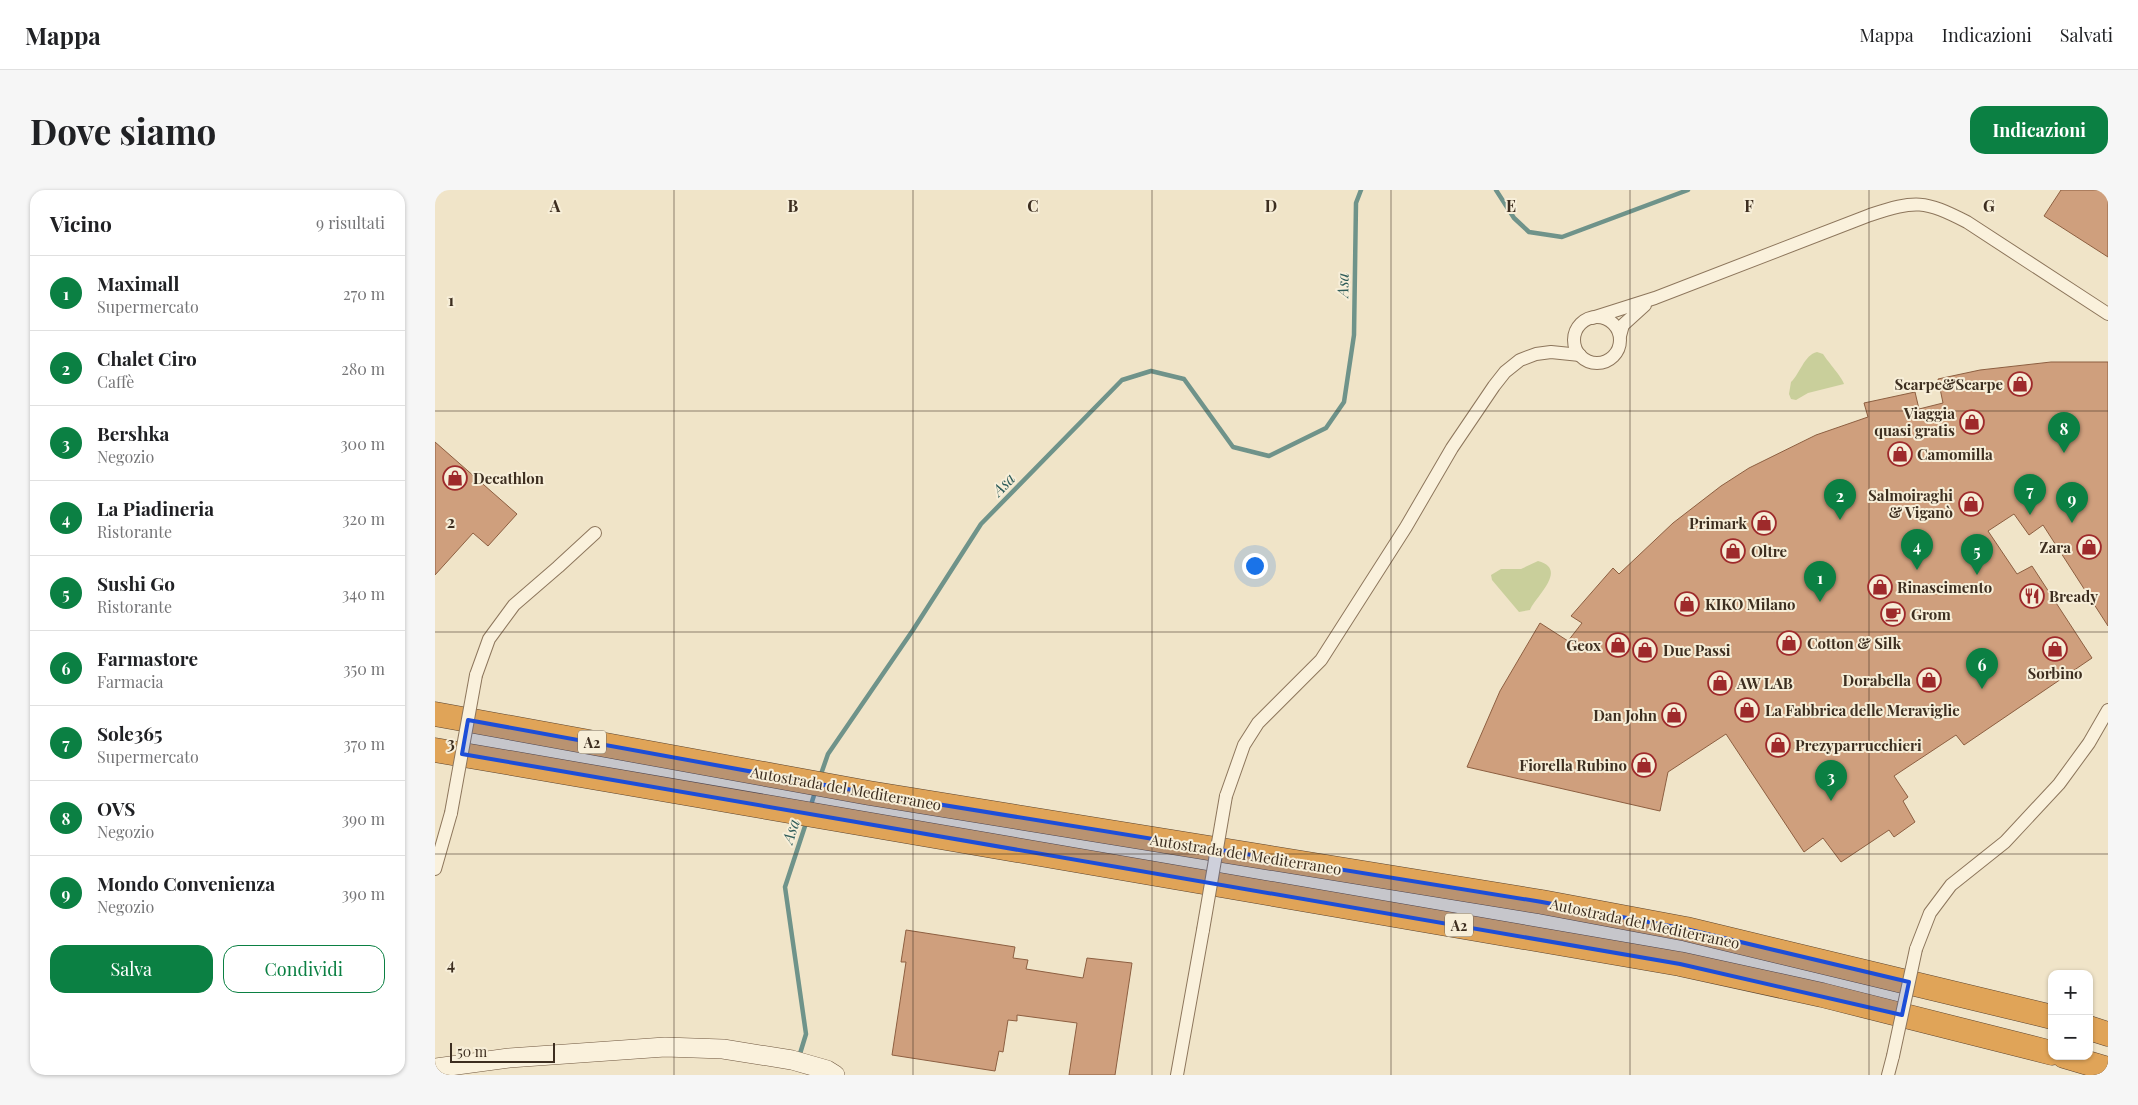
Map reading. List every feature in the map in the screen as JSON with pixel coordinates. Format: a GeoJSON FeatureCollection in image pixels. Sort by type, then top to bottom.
{"type":"FeatureCollection","features":[{"type":"Feature","properties":{"kind":"highway","name":"Autostrada del Mediterraneo"},"geometry":{"type":"LineString","coordinates":[[440,713],[869,793],[1562,905],[1686,929],[2048,1017]]}},
{"type":"Feature","properties":{"kind":"highway","name":"A2"},"geometry":{"type":"LineString","coordinates":[[435,750],[1680,964],[1832,997],[2048,1052]]}},
{"type":"Feature","properties":{"kind":"highway"},"geometry":{"type":"LineString","coordinates":[[2093,1029],[2108,1034]]}},
{"type":"Feature","properties":{"kind":"highway"},"geometry":{"type":"LineString","coordinates":[[2078,1060],[2108,1069]]}},
{"type":"Feature","properties":{"kind":"street"},"geometry":{"type":"LineString","coordinates":[[1579,355],[1575,340],[1576,332],[1580,326],[1592,318],[1655,298],[1900,205],[1921,204],[1942,209],[1967,222],[2108,314]]}},
{"type":"Feature","properties":{"kind":"street"},"geometry":{"type":"LineString","coordinates":[[1177,1075],[1226,796],[1244,745],[1258,723],[1321,660],[1406,527],[1452,448],[1493,386],[1505,372],[1520,360],[1551,352],[1579,355],[1593,363],[1608,360],[1618,350],[1619,336],[1623,325],[1655,298]]}},
{"type":"Feature","properties":{"kind":"street"},"geometry":{"type":"LineString","coordinates":[[1592,318],[1607,320],[1617,329],[1619,336]]}},
{"type":"Feature","properties":{"kind":"street"},"geometry":{"type":"LineString","coordinates":[[435,869],[451,813],[476,675],[489,639],[514,604],[595,533]]}},
{"type":"Feature","properties":{"kind":"street"},"geometry":{"type":"LineString","coordinates":[[1888,1075],[1916,949],[1930,913],[1951,885],[2005,842],[2059,784],[2089,743],[2108,710]]}},
{"type":"Feature","properties":{"kind":"street"},"geometry":{"type":"LineString","coordinates":[[435,1068],[509,1058],[665,1047],[723,1049],[792,1060],[827,1070],[835,1075]]}},
{"type":"Feature","properties":{"kind":"highlighted area"},"geometry":{"type":"Polygon","coordinates":[[[468,720],[869,793],[1542,902],[1686,929],[1909,982],[1902,1015],[1680,964],[462,754],[468,720]]]}},
{"type":"Feature","properties":{"kind":"green space"},"geometry":{"type":"Polygon","coordinates":[[[1817,352],[1823,354],[1841,377],[1844,384],[1808,393],[1796,400],[1791,399],[1789,394],[1791,382],[1805,361],[1817,352]]]}},
{"type":"Feature","properties":{"kind":"green space"},"geometry":{"type":"Polygon","coordinates":[[[1538,561],[1547,565],[1551,570],[1550,577],[1530,610],[1519,612],[1492,580],[1491,575],[1501,569],[1521,569],[1538,561]]]}},
{"type":"Feature","properties":{"kind":"building"},"geometry":{"type":"Polygon","coordinates":[[[2061,190],[2108,190],[2108,257],[2044,216],[2061,190]]]}},
{"type":"Feature","properties":{"kind":"building"},"geometry":{"type":"Polygon","coordinates":[[[2051,362],[2108,362],[2108,626],[2043,525],[2029,535],[2014,514],[1988,531],[2017,574],[2032,566],[2092,658],[1964,745],[1956,735],[1894,776],[1908,797],[1903,801],[1915,822],[1894,837],[1889,830],[1841,862],[1823,838],[1804,852],[1726,734],[1668,772],[1660,811],[1467,767],[1500,691],[1540,623],[1568,641],[1582,623],[1571,616],[1613,568],[1619,574],[1673,523],[1721,486],[1749,468],[1816,435],[1868,417],[1864,403],[1915,392],[1919,409],[1943,403],[1938,379],[1980,370],[2051,362]]]}},
{"type":"Feature","properties":{"kind":"building","name":"Decathlon"},"geometry":{"type":"Polygon","coordinates":[[[435,442],[517,514],[488,546],[473,533],[435,575],[435,442]]]}},
{"type":"Feature","properties":{"kind":"building"},"geometry":{"type":"Polygon","coordinates":[[[906,930],[1015,947],[1013,958],[1028,960],[1026,969],[1083,978],[1087,958],[1132,963],[1115,1075],[1069,1075],[1077,1023],[1017,1015],[1017,1021],[1008,1020],[1003,1052],[999,1051],[995,1071],[892,1055],[906,962],[901,962],[906,930]]]}},
{"type":"Feature","properties":{"kind":"waterway","name":"Asa"},"geometry":{"type":"LineString","coordinates":[[820,777],[828,754],[913,630],[981,524],[1122,380],[1151,371],[1184,379],[1233,447],[1269,456],[1326,428],[1344,402],[1354,335],[1356,203],[1361,190]]}},
{"type":"Feature","properties":{"kind":"waterway","name":"Asa"},"geometry":{"type":"LineString","coordinates":[[1496,190],[1514,218],[1529,232],[1562,237],[1688,190]]}},
{"type":"Feature","properties":{"kind":"waterway","name":"Asa"},"geometry":{"type":"LineString","coordinates":[[810,808],[816,789]]}},
{"type":"Feature","properties":{"kind":"waterway","name":"Asa"},"geometry":{"type":"LineString","coordinates":[[799,1057],[806,1034],[785,887],[807,820]]}},
{"type":"Feature","properties":{"kind":"place","name":"Scarpe&Scarpe"},"geometry":{"type":"Point","coordinates":[2020,384]}},
{"type":"Feature","properties":{"kind":"place","name":"Viaggia quasi gratis"},"geometry":{"type":"Point","coordinates":[1972,422]}},
{"type":"Feature","properties":{"kind":"place","name":"OVS"},"geometry":{"type":"Point","coordinates":[2064,453]}},
{"type":"Feature","properties":{"kind":"place","name":"Camomilla"},"geometry":{"type":"Point","coordinates":[1900,454]}},
{"type":"Feature","properties":{"kind":"place","name":"Decathlon"},"geometry":{"type":"Point","coordinates":[455,478]}},
{"type":"Feature","properties":{"kind":"place","name":"Salmoiraghi & Viganò"},"geometry":{"type":"Point","coordinates":[1971,504]}},
{"type":"Feature","properties":{"kind":"place","name":"Sole365"},"geometry":{"type":"Point","coordinates":[2030,515]}},
{"type":"Feature","properties":{"kind":"place","name":"Chalet Ciro"},"geometry":{"type":"Point","coordinates":[1840,520]}},
{"type":"Feature","properties":{"kind":"place","name":"Primark"},"geometry":{"type":"Point","coordinates":[1764,523]}},
{"type":"Feature","properties":{"kind":"place","name":"Mondo Convenienza"},"geometry":{"type":"Point","coordinates":[2072,523]}},
{"type":"Feature","properties":{"kind":"place","name":"Zara"},"geometry":{"type":"Point","coordinates":[2089,547]}},
{"type":"Feature","properties":{"kind":"place","name":"Oltre"},"geometry":{"type":"Point","coordinates":[1733,551]}},
{"type":"Feature","properties":{"kind":"place","name":"La Piadineria"},"geometry":{"type":"Point","coordinates":[1917,570]}},
{"type":"Feature","properties":{"kind":"place","name":"Sushi Go"},"geometry":{"type":"Point","coordinates":[1977,575]}},
{"type":"Feature","properties":{"kind":"place","name":"Rinascimento"},"geometry":{"type":"Point","coordinates":[1880,587]}},
{"type":"Feature","properties":{"kind":"place","name":"Bready"},"geometry":{"type":"Point","coordinates":[2032,596]}},
{"type":"Feature","properties":{"kind":"place","name":"Maximall"},"geometry":{"type":"Point","coordinates":[1820,602]}},
{"type":"Feature","properties":{"kind":"place","name":"KIKO Milano"},"geometry":{"type":"Point","coordinates":[1687,604]}},
{"type":"Feature","properties":{"kind":"place","name":"Grom"},"geometry":{"type":"Point","coordinates":[1893,614]}},
{"type":"Feature","properties":{"kind":"place","name":"Cotton & Silk"},"geometry":{"type":"Point","coordinates":[1789,643]}},
{"type":"Feature","properties":{"kind":"place","name":"Geox"},"geometry":{"type":"Point","coordinates":[1618,645]}},
{"type":"Feature","properties":{"kind":"place","name":"Sorbino"},"geometry":{"type":"Point","coordinates":[2055,649]}},
{"type":"Feature","properties":{"kind":"place","name":"Due Passi"},"geometry":{"type":"Point","coordinates":[1645,650]}},
{"type":"Feature","properties":{"kind":"place","name":"Dorabella"},"geometry":{"type":"Point","coordinates":[1929,680]}},
{"type":"Feature","properties":{"kind":"place","name":"AW LAB"},"geometry":{"type":"Point","coordinates":[1720,683]}},
{"type":"Feature","properties":{"kind":"place","name":"Farmastore"},"geometry":{"type":"Point","coordinates":[1982,689]}},
{"type":"Feature","properties":{"kind":"place","name":"La Fabbrica delle Meraviglie"},"geometry":{"type":"Point","coordinates":[1747,710]}},
{"type":"Feature","properties":{"kind":"place","name":"Dan John"},"geometry":{"type":"Point","coordinates":[1674,715]}},
{"type":"Feature","properties":{"kind":"place","name":"Prezyparrucchieri"},"geometry":{"type":"Point","coordinates":[1778,745]}},
{"type":"Feature","properties":{"kind":"place","name":"Fiorella Rubino"},"geometry":{"type":"Point","coordinates":[1644,765]}},
{"type":"Feature","properties":{"kind":"place","name":"Bershka"},"geometry":{"type":"Point","coordinates":[1831,801]}}]}
